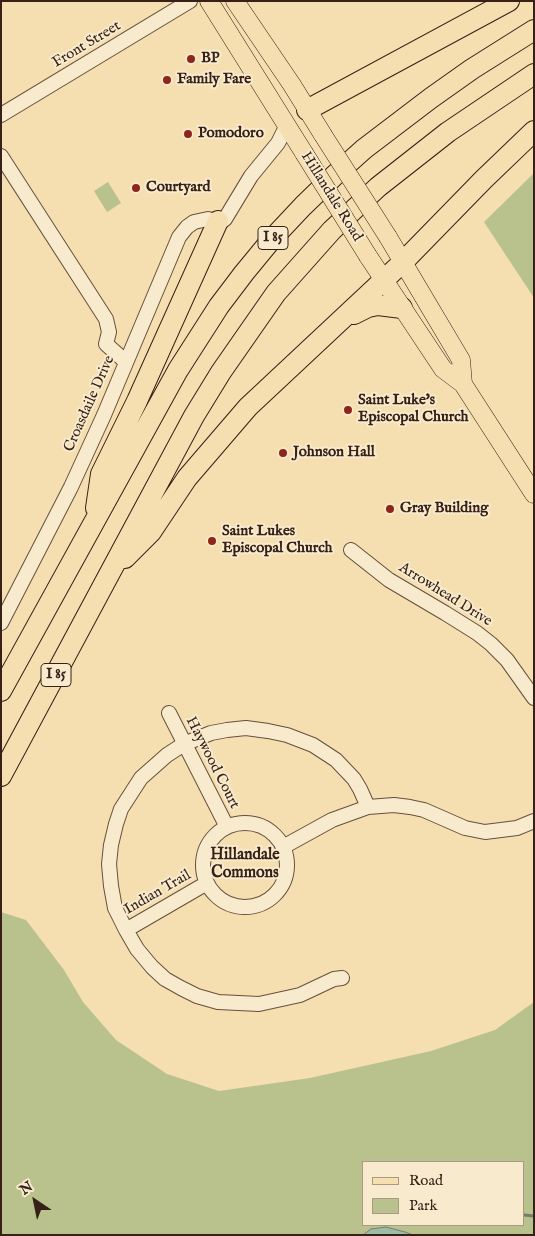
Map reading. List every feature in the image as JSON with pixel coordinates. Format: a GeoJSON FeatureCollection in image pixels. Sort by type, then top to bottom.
{"type":"FeatureCollection","features":[{"type":"Feature","properties":{"kind":"highway"},"geometry":{"type":"LineString","coordinates":[[307,110],[510,1]]}},
{"type":"Feature","properties":{"kind":"highway","name":"I 85"},"geometry":{"type":"LineString","coordinates":[[1,691],[178,370],[199,336],[244,273],[272,239],[334,175],[364,149],[431,98],[534,30]]}},
{"type":"Feature","properties":{"kind":"highway","name":"I 85"},"geometry":{"type":"LineString","coordinates":[[1,776],[194,416],[256,320],[296,270],[332,230],[378,187],[448,132],[534,74]]}},
{"type":"Feature","properties":{"kind":"highway"},"geometry":{"type":"LineString","coordinates":[[110,573],[151,532],[187,478],[225,432],[273,381],[341,321],[403,262],[484,179],[534,132]]}},
{"type":"Feature","properties":{"kind":"highway"},"geometry":{"type":"LineString","coordinates":[[94,520],[101,474],[145,384],[218,221]]}},
{"type":"Feature","properties":{"kind":"highway"},"geometry":{"type":"LineString","coordinates":[[341,321],[373,306],[381,305],[402,308]]}},
{"type":"Feature","properties":{"kind":"main road","name":"Hillandale Road"},"geometry":{"type":"LineString","coordinates":[[209,1],[383,280],[443,369],[463,384],[534,494]]}},
{"type":"Feature","properties":{"kind":"main road","name":"Hillandale Road"},"geometry":{"type":"LineString","coordinates":[[235,1],[307,110],[403,262],[461,360],[463,384]]}},
{"type":"Feature","properties":{"kind":"street","name":"Front Street"},"geometry":{"type":"LineString","coordinates":[[1,116],[190,1]]}},
{"type":"Feature","properties":{"kind":"street"},"geometry":{"type":"LineString","coordinates":[[218,221],[232,192],[264,145],[307,110]]}},
{"type":"Feature","properties":{"kind":"street"},"geometry":{"type":"LineString","coordinates":[[1,156],[109,324],[106,344],[126,362]]}},
{"type":"Feature","properties":{"kind":"street","name":"Croasdaile Drive"},"geometry":{"type":"LineString","coordinates":[[1,623],[71,487],[126,362],[169,257],[182,233],[189,225],[197,220],[208,219],[218,221]]}},
{"type":"Feature","properties":{"kind":"street","name":"Arrowhead Drive"},"geometry":{"type":"LineString","coordinates":[[351,550],[389,580],[451,616],[491,644],[507,660],[534,698]]}},
{"type":"Feature","properties":{"kind":"street","name":"Haywood Court"},"geometry":{"type":"LineString","coordinates":[[169,714],[227,827]]}},
{"type":"Feature","properties":{"kind":"street"},"geometry":{"type":"LineString","coordinates":[[342,978],[334,979],[300,995],[259,1004],[218,1002],[197,996],[165,979],[137,949],[115,908],[109,864],[111,845],[121,809],[141,778],[167,755],[184,744],[211,733],[227,730],[246,728],[286,735],[313,745],[336,760],[354,779],[368,806]]}},
{"type":"Feature","properties":{"kind":"street"},"geometry":{"type":"LineString","coordinates":[[227,827],[245,823],[263,827],[276,836],[283,846],[339,817],[368,806],[394,805],[424,810],[465,828],[485,832],[518,828],[534,821]]}},
{"type":"Feature","properties":{"kind":"street","name":"Indian Trail"},"geometry":{"type":"LineString","coordinates":[[227,827],[219,832],[207,847],[203,865],[207,883],[218,898],[235,906],[254,906],[271,898],[283,883],[287,865],[283,846]]}},
{"type":"Feature","properties":{"kind":"street","name":"Indian Trail"},"geometry":{"type":"LineString","coordinates":[[126,930],[207,883]]}},
{"type":"Feature","properties":{"kind":"green space"},"geometry":{"type":"Polygon","coordinates":[[[534,173],[534,298],[484,222],[534,173]]]}},
{"type":"Feature","properties":{"kind":"green space"},"geometry":{"type":"Polygon","coordinates":[[[108,182],[121,203],[107,212],[94,191],[108,182]]]}},
{"type":"Feature","properties":{"kind":"green space"},"geometry":{"type":"Polygon","coordinates":[[[1,912],[26,920],[64,970],[83,1002],[116,1040],[167,1074],[219,1091],[310,1078],[431,1051],[495,1030],[534,1002],[534,1235],[1,1235],[1,912]]]}},
{"type":"Feature","properties":{"kind":"shaded area"},"geometry":{"type":"Polygon","coordinates":[[[386,1227],[413,1235],[363,1235],[371,1229],[386,1227]]]}},
{"type":"Feature","properties":{"kind":"waterway"},"geometry":{"type":"LineString","coordinates":[[525,1215],[534,1216]]}},
{"type":"Feature","properties":{"kind":"place","name":"BP"},"geometry":{"type":"Point","coordinates":[191,59]}},
{"type":"Feature","properties":{"kind":"place","name":"Family Fare"},"geometry":{"type":"Point","coordinates":[167,80]}},
{"type":"Feature","properties":{"kind":"place","name":"Pomodoro"},"geometry":{"type":"Point","coordinates":[188,134]}},
{"type":"Feature","properties":{"kind":"place","name":"Courtyard"},"geometry":{"type":"Point","coordinates":[136,188]}},
{"type":"Feature","properties":{"kind":"place","name":"Saint Luke's Episcopal Church"},"geometry":{"type":"Point","coordinates":[348,410]}},
{"type":"Feature","properties":{"kind":"place","name":"Johnson Hall"},"geometry":{"type":"Point","coordinates":[283,453]}},
{"type":"Feature","properties":{"kind":"place","name":"Gray Building"},"geometry":{"type":"Point","coordinates":[390,509]}},
{"type":"Feature","properties":{"kind":"place","name":"Saint Lukes Episcopal Church"},"geometry":{"type":"Point","coordinates":[212,541]}},
{"type":"Feature","properties":{"kind":"district","name":"Hillandale Commons"},"geometry":{"type":"Point","coordinates":[245,865]}}]}
